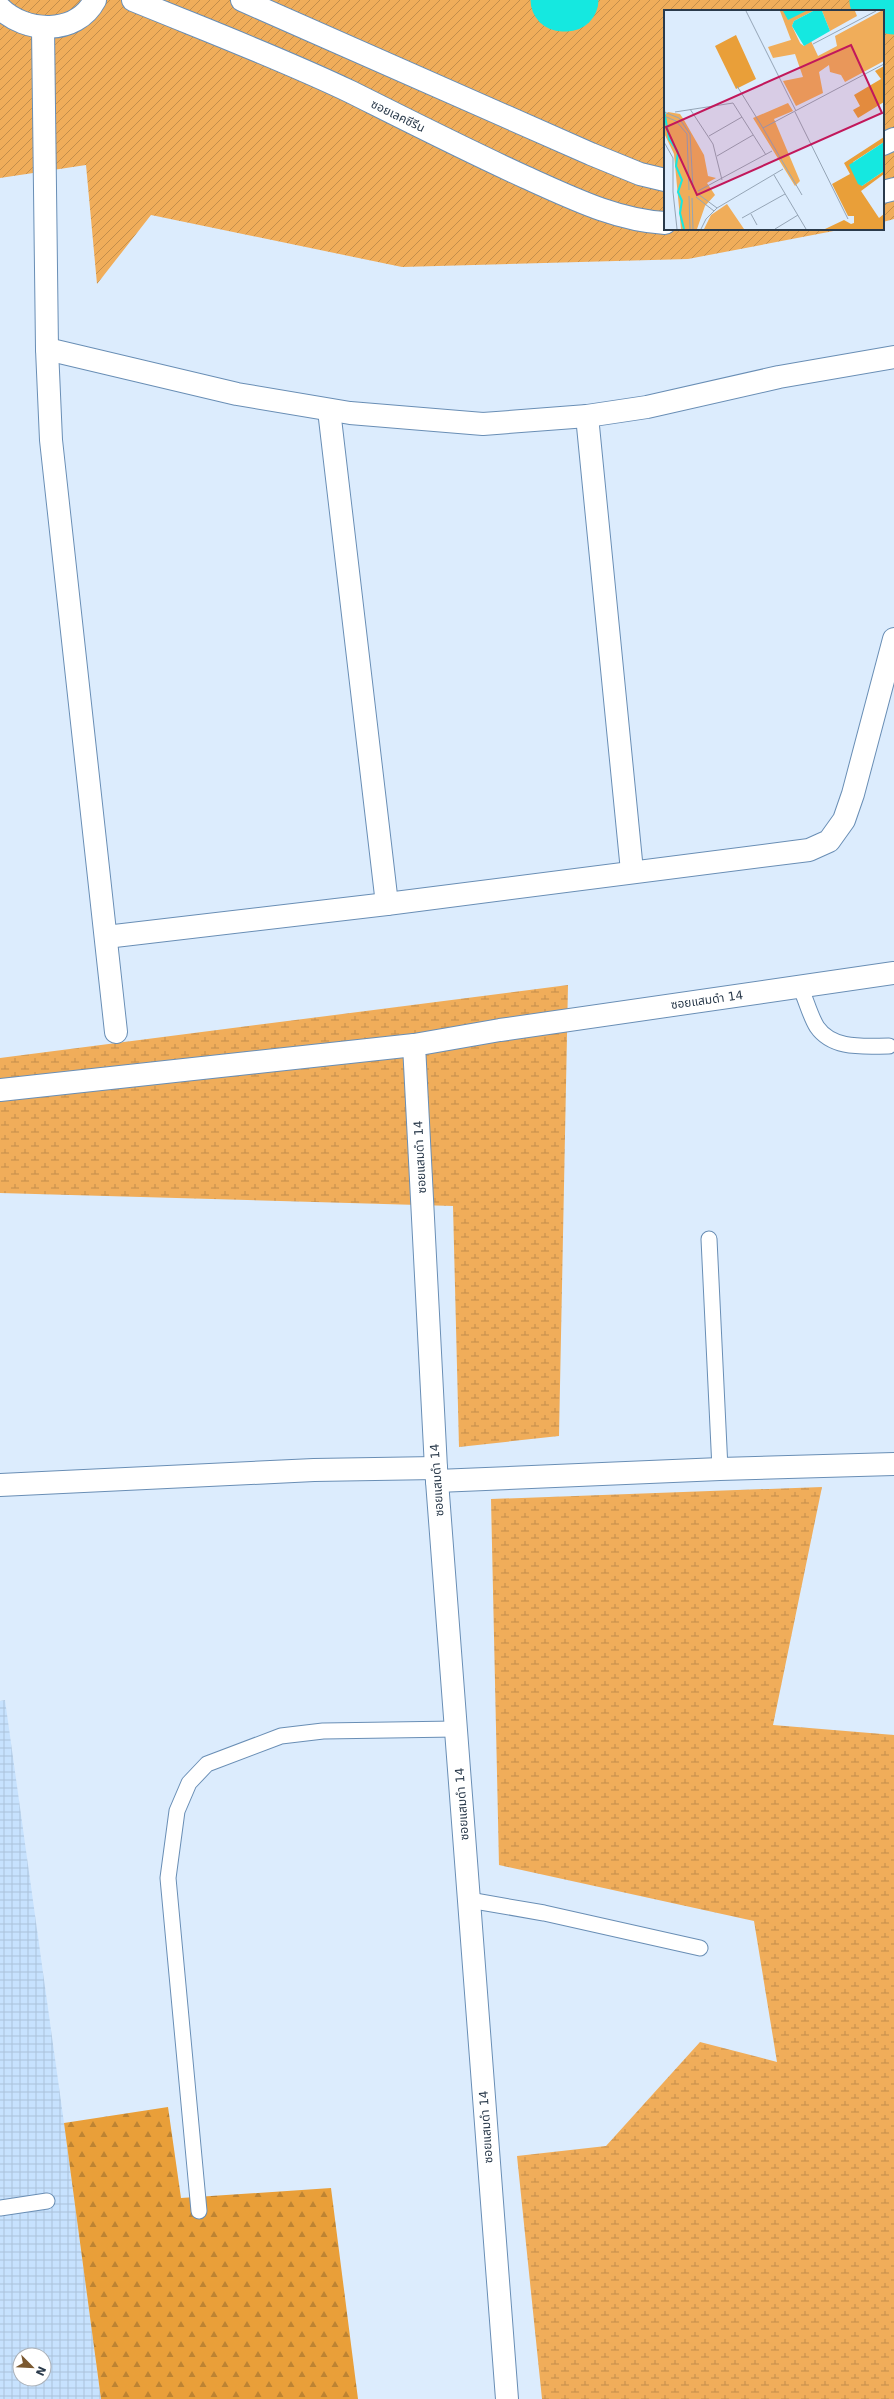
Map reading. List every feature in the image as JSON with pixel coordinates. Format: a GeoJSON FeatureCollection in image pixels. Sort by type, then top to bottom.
{"type":"FeatureCollection","features":[{"type":"Feature","properties":{"kind":"street"},"geometry":{"type":"LineString","coordinates":[[3,15],[24,24],[43,28],[61,26],[79,17],[95,0]]}},
{"type":"Feature","properties":{"kind":"street","name":"ซอยเลคซีรีน"},"geometry":{"type":"LineString","coordinates":[[133,0],[336,86],[467,150],[584,204],[639,221],[664,223]]}},
{"type":"Feature","properties":{"kind":"street"},"geometry":{"type":"LineString","coordinates":[[242,0],[591,154],[640,174],[664,180]]}},
{"type":"Feature","properties":{"kind":"street"},"geometry":{"type":"LineString","coordinates":[[43,28],[47,349],[51,440],[116,1032]]}},
{"type":"Feature","properties":{"kind":"street"},"geometry":{"type":"LineString","coordinates":[[884,144],[894,139]]}},
{"type":"Feature","properties":{"kind":"street"},"geometry":{"type":"LineString","coordinates":[[884,192],[894,189]]}},
{"type":"Feature","properties":{"kind":"street"},"geometry":{"type":"LineString","coordinates":[[47,349],[237,394],[329,410],[483,424],[586,416],[647,407],[779,377],[894,357]]}},
{"type":"Feature","properties":{"kind":"street"},"geometry":{"type":"LineString","coordinates":[[329,410],[387,904]]}},
{"type":"Feature","properties":{"kind":"street"},"geometry":{"type":"LineString","coordinates":[[586,416],[632,871]]}},
{"type":"Feature","properties":{"kind":"street"},"geometry":{"type":"LineString","coordinates":[[106,937],[387,904],[632,871],[809,850],[829,841],[844,820],[853,794],[894,639]]}},
{"type":"Feature","properties":{"kind":"street","name":"ซอยแสมดำ 14"},"geometry":{"type":"LineString","coordinates":[[507,2399],[437,1475],[414,1045],[894,973]]}},
{"type":"Feature","properties":{"kind":"street"},"geometry":{"type":"LineString","coordinates":[[0,1090],[414,1045]]}},
{"type":"Feature","properties":{"kind":"street"},"geometry":{"type":"LineString","coordinates":[[0,1485],[314,1470],[437,1475],[894,1464]]}},
{"type":"Feature","properties":{"kind":"lane"},"geometry":{"type":"LineString","coordinates":[[800,987],[817,1027],[830,1039],[849,1046],[889,1046]]}},
{"type":"Feature","properties":{"kind":"lane"},"geometry":{"type":"LineString","coordinates":[[709,1239],[720,1469]]}},
{"type":"Feature","properties":{"kind":"lane"},"geometry":{"type":"LineString","coordinates":[[200,2211],[168,1878],[177,1811],[189,1783],[207,1764],[281,1736],[323,1731],[456,1729]]}},
{"type":"Feature","properties":{"kind":"lane"},"geometry":{"type":"LineString","coordinates":[[469,1900],[544,1913],[700,1948]]}},
{"type":"Feature","properties":{"kind":"lane"},"geometry":{"type":"LineString","coordinates":[[0,2208],[47,2201]]}},
{"type":"Feature","properties":{"kind":"shaded area"},"geometry":{"type":"Polygon","coordinates":[[[5,1700],[101,2399],[0,2399],[0,1701],[5,1700]]]}},
{"type":"Feature","properties":{"kind":"green space"},"geometry":{"type":"Polygon","coordinates":[[[0,0],[894,0],[894,219],[884,222],[884,10],[664,10],[664,230],[839,230],[688,259],[402,267],[151,215],[97,284],[86,165],[0,178],[0,0]]]}},
{"type":"Feature","properties":{"kind":"green space"},"geometry":{"type":"Polygon","coordinates":[[[568,985],[559,1436],[459,1447],[453,1206],[0,1193],[0,1058],[568,985]]]}},
{"type":"Feature","properties":{"kind":"green space"},"geometry":{"type":"Polygon","coordinates":[[[822,1487],[773,1725],[894,1735],[894,2399],[542,2399],[517,2156],[606,2146],[700,2042],[777,2062],[754,1921],[499,1865],[491,1499],[822,1487]]]}},
{"type":"Feature","properties":{"kind":"green space"},"geometry":{"type":"Polygon","coordinates":[[[168,2107],[181,2198],[331,2188],[358,2399],[101,2399],[64,2123],[168,2107]]]}},
{"type":"Feature","properties":{"kind":"waterway"},"geometry":{"type":"LineString","coordinates":[[562,0],[567,0]]}},
{"type":"Feature","properties":{"kind":"waterway"},"geometry":{"type":"LineString","coordinates":[[881,0],[894,3]]}}]}
